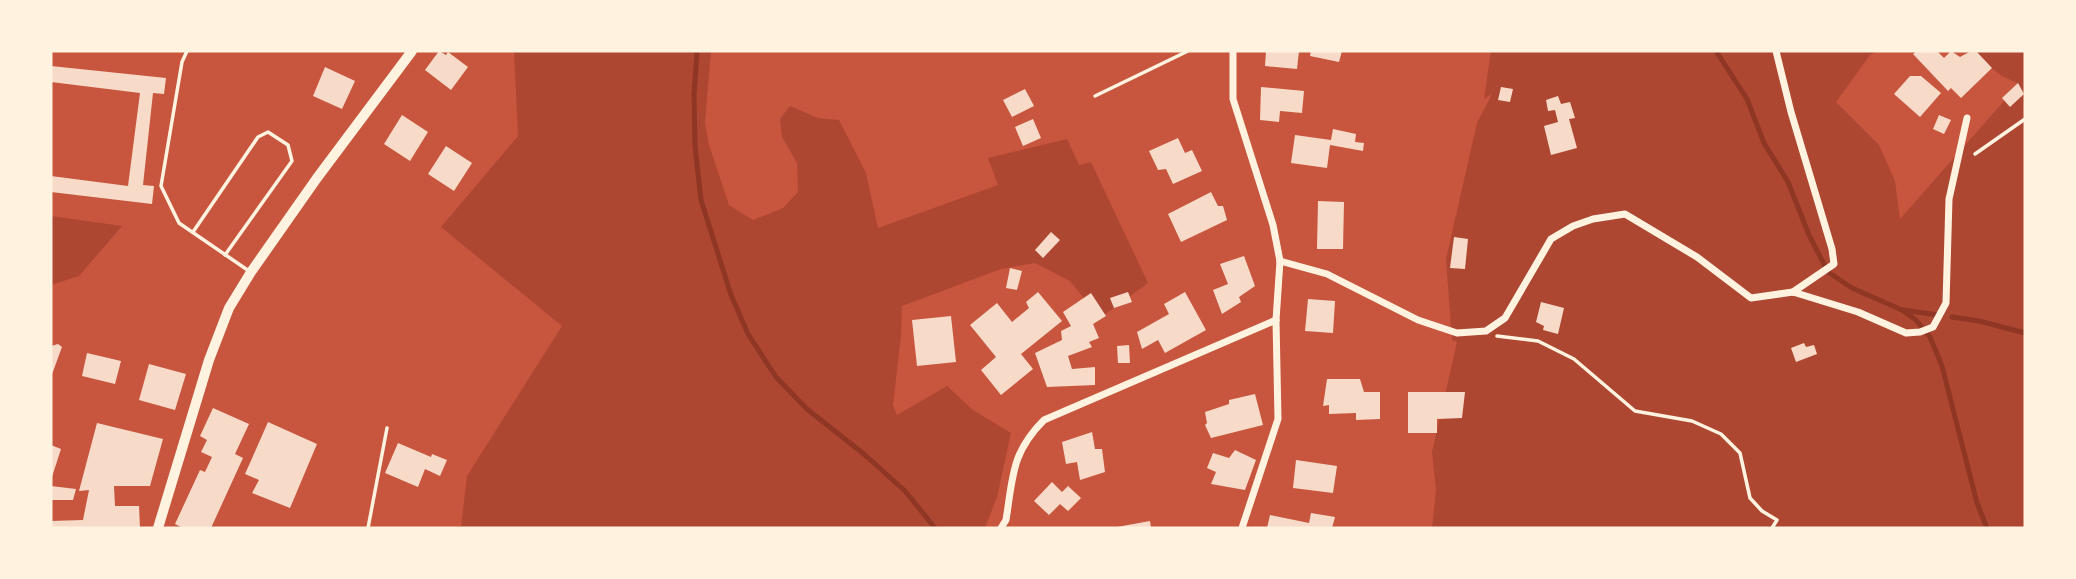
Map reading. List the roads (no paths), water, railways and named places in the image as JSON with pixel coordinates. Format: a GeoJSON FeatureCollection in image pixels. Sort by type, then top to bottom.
{"type":"FeatureCollection","features":[{"type":"Feature","properties":{"kind":"street"},"geometry":{"type":"LineString","coordinates":[[158,528],[209,360],[229,308],[317,177],[412,51]]}},
{"type":"Feature","properties":{"kind":"street"},"geometry":{"type":"LineString","coordinates":[[1233,51],[1233,99],[1273,225],[1280,261],[1276,320],[1278,419],[1242,528]]}},
{"type":"Feature","properties":{"kind":"street"},"geometry":{"type":"LineString","coordinates":[[1776,51],[1791,112],[1832,248],[1834,264],[1793,292]]}},
{"type":"Feature","properties":{"kind":"street"},"geometry":{"type":"LineString","coordinates":[[1280,261],[1327,274],[1418,320],[1457,333],[1486,331],[1504,318],[1551,239],[1592,219],[1625,214],[1697,257],[1751,298],[1793,292],[1858,312],[1906,333],[1920,332],[1933,327],[1946,303],[1949,199],[1967,118]]}},
{"type":"Feature","properties":{"kind":"street"},"geometry":{"type":"LineString","coordinates":[[1001,528],[1006,520],[1016,458],[1028,436],[1044,420],[1276,320]]}},
{"type":"Feature","properties":{"kind":"lane"},"geometry":{"type":"LineString","coordinates":[[187,51],[181,62],[161,186],[179,223],[251,272]]}},
{"type":"Feature","properties":{"kind":"lane"},"geometry":{"type":"LineString","coordinates":[[1095,96],[1188,51]]}},
{"type":"Feature","properties":{"kind":"lane"},"geometry":{"type":"LineString","coordinates":[[193,232],[258,137],[268,132],[288,145],[292,161],[225,255]]}},
{"type":"Feature","properties":{"kind":"lane"},"geometry":{"type":"LineString","coordinates":[[368,528],[387,428]]}},
{"type":"Feature","properties":{"kind":"waterway"},"geometry":{"type":"LineString","coordinates":[[697,51],[695,146],[701,200],[731,295],[748,334],[776,377],[807,409],[905,491],[935,528]]}},
{"type":"Feature","properties":{"kind":"waterway"},"geometry":{"type":"LineString","coordinates":[[1716,51],[1747,99],[1764,143],[1788,182],[1809,235],[1828,272],[1852,288],[1902,310],[1916,320],[1930,337],[1942,366],[1977,503],[1987,528]]}},
{"type":"Feature","properties":{"kind":"waterway"},"geometry":{"type":"LineString","coordinates":[[1903,310],[1938,315]]}},
{"type":"Feature","properties":{"kind":"waterway"},"geometry":{"type":"LineString","coordinates":[[1952,317],[2025,333]]}}]}
